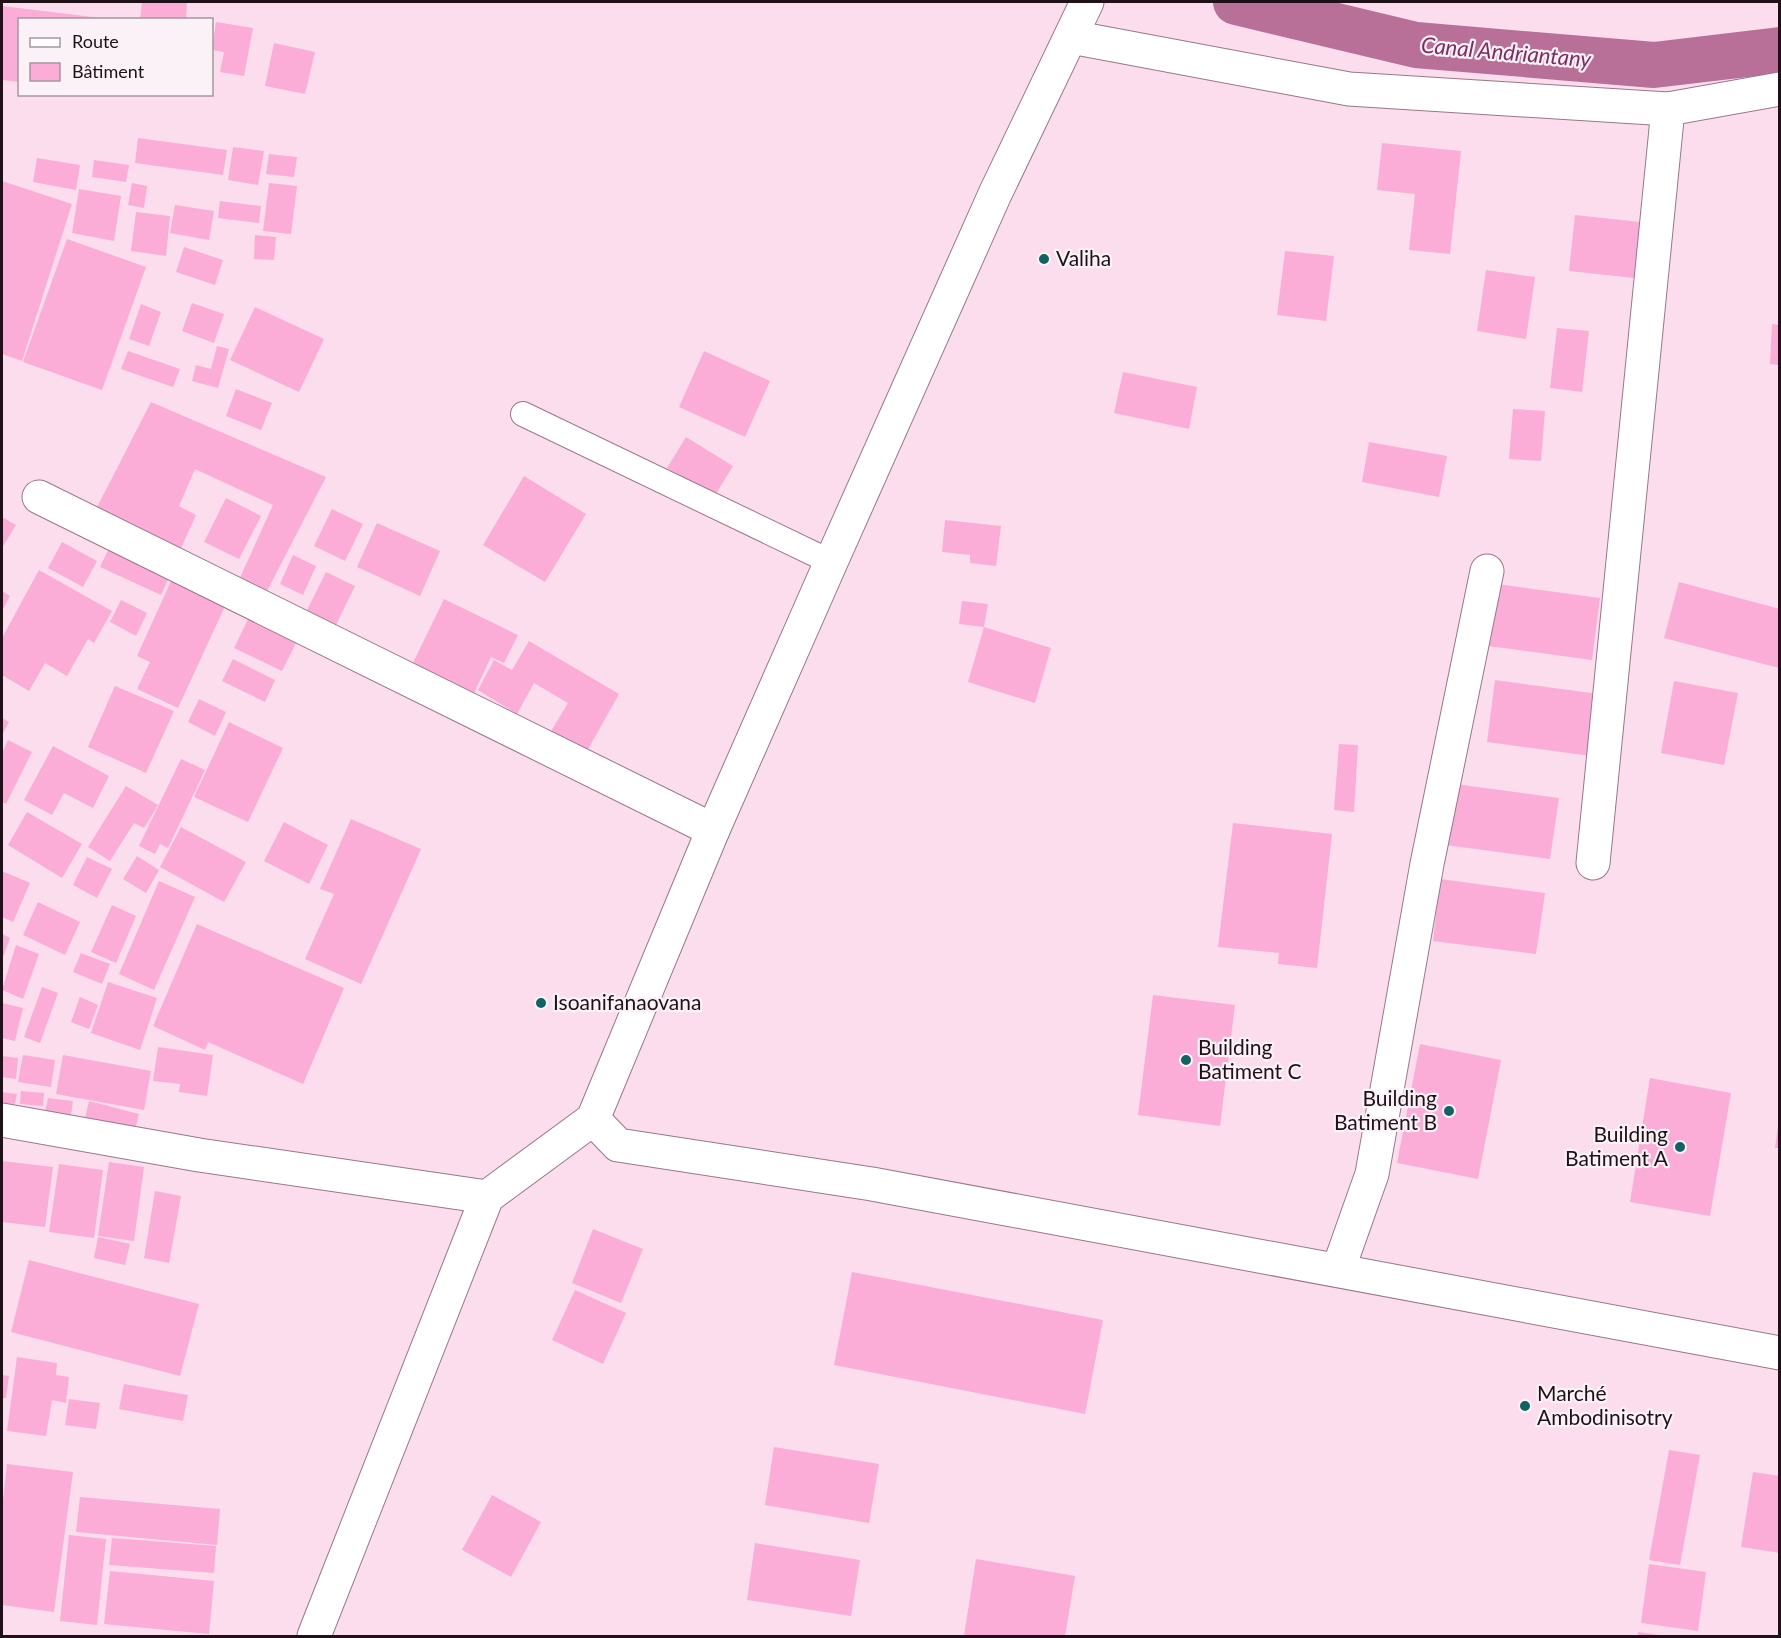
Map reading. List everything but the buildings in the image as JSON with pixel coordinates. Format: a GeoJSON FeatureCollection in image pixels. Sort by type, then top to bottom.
{"type":"FeatureCollection","features":[{"type":"Feature","properties":{"kind":"street"},"geometry":{"type":"LineString","coordinates":[[314,1636],[487,1197],[593,1119],[713,830],[831,562],[994,194],[1087,2]]}},
{"type":"Feature","properties":{"kind":"street"},"geometry":{"type":"LineString","coordinates":[[1071,37],[1349,89],[1668,109],[1779,89]]}},
{"type":"Feature","properties":{"kind":"street"},"geometry":{"type":"LineString","coordinates":[[1593,863],[1668,109]]}},
{"type":"Feature","properties":{"kind":"street"},"geometry":{"type":"LineString","coordinates":[[39,498],[713,830]]}},
{"type":"Feature","properties":{"kind":"street"},"geometry":{"type":"LineString","coordinates":[[1338,1270],[1372,1174],[1427,864],[1487,571]]}},
{"type":"Feature","properties":{"kind":"street"},"geometry":{"type":"LineString","coordinates":[[593,1119],[618,1145],[872,1184],[1779,1353]]}},
{"type":"Feature","properties":{"kind":"street"},"geometry":{"type":"LineString","coordinates":[[2,1120],[199,1155],[487,1197]]}},
{"type":"Feature","properties":{"kind":"lane"},"geometry":{"type":"LineString","coordinates":[[524,414],[831,562]]}},
{"type":"Feature","properties":{"kind":"waterway","name":"Canal Andriantany"},"geometry":{"type":"LineString","coordinates":[[1236,2],[1416,45],[1654,65],[1780,50]]}},
{"type":"Feature","properties":{"kind":"place","name":"Valiha"},"geometry":{"type":"Point","coordinates":[1044,259]}},
{"type":"Feature","properties":{"kind":"place","name":"Isoanifanaovana"},"geometry":{"type":"Point","coordinates":[541,1003]}},
{"type":"Feature","properties":{"kind":"place","name":"Building Batiment C"},"geometry":{"type":"Point","coordinates":[1186,1060]}},
{"type":"Feature","properties":{"kind":"place","name":"Building Batiment B"},"geometry":{"type":"Point","coordinates":[1449,1111]}},
{"type":"Feature","properties":{"kind":"place","name":"Building Batiment A"},"geometry":{"type":"Point","coordinates":[1680,1147]}},
{"type":"Feature","properties":{"kind":"place","name":"Marché Ambodinisotry"},"geometry":{"type":"Point","coordinates":[1525,1406]}}]}
